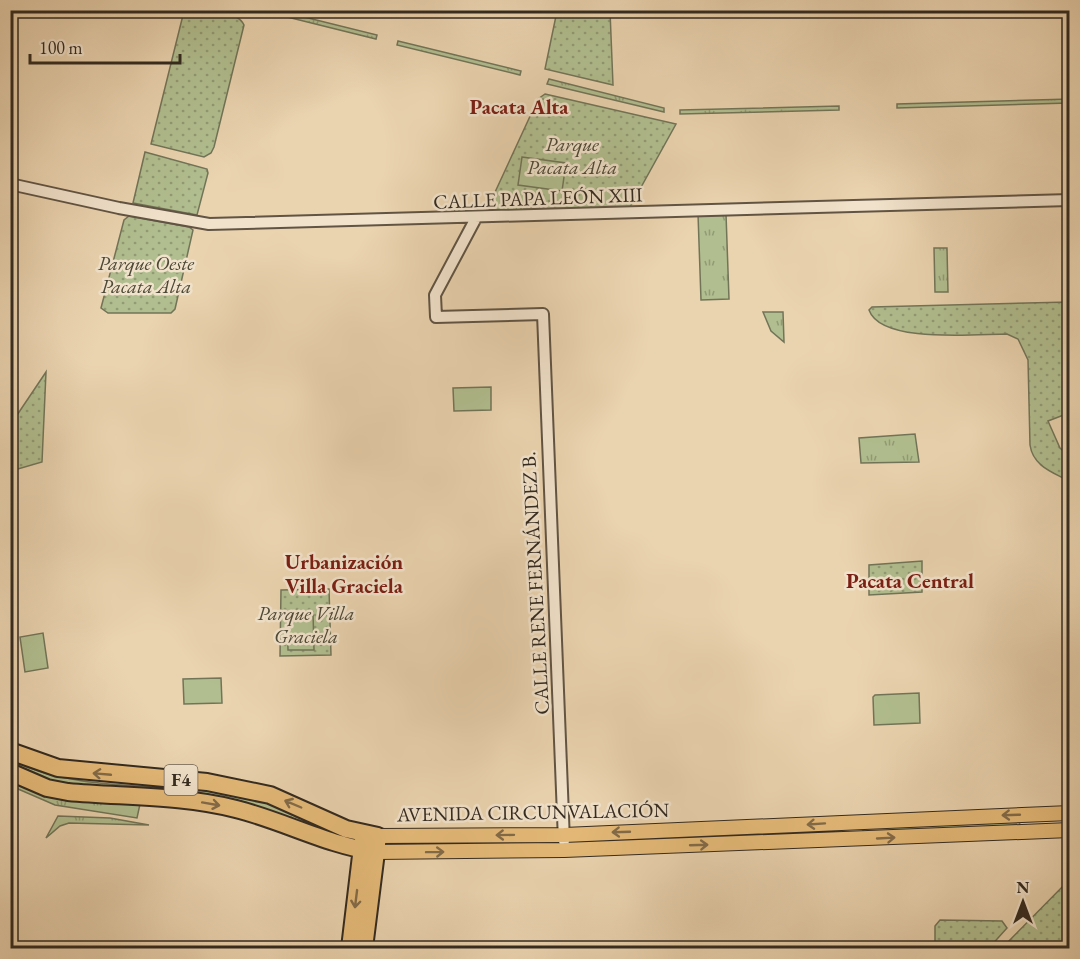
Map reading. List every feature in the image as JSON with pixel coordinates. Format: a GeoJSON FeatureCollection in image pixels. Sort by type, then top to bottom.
{"type":"FeatureCollection","features":[{"type":"Feature","properties":{"kind":"highway","name":"AVENIDA CIRCUNVALACIÓN"},"geometry":{"type":"LineString","coordinates":[[10,751],[58,768],[207,782],[270,795],[346,829],[370,843]]}},
{"type":"Feature","properties":{"kind":"highway","name":"AVENIDA CIRCUNVALACIÓN"},"geometry":{"type":"LineString","coordinates":[[10,772],[47,788],[68,792],[178,800],[234,808],[370,843]]}},
{"type":"Feature","properties":{"kind":"highway"},"geometry":{"type":"LineString","coordinates":[[350,948],[370,843]]}},
{"type":"Feature","properties":{"kind":"highway"},"geometry":{"type":"LineString","coordinates":[[364,948],[370,843]]}},
{"type":"Feature","properties":{"kind":"main road","name":"AVENIDA CIRCUNVALACIÓN"},"geometry":{"type":"LineString","coordinates":[[370,843],[1070,813]]}},
{"type":"Feature","properties":{"kind":"main road","name":"AVENIDA CIRCUNVALACIÓN"},"geometry":{"type":"LineString","coordinates":[[370,843],[564,850],[1070,830]]}},
{"type":"Feature","properties":{"kind":"street","name":"CALLE PAPA LEÓN XIII"},"geometry":{"type":"LineString","coordinates":[[10,184],[119,208],[209,224],[1070,200]]}},
{"type":"Feature","properties":{"kind":"street","name":"CALLE RENE FERNÁNDEZ B."},"geometry":{"type":"LineString","coordinates":[[476,218],[435,295],[436,317],[543,314],[564,850]]}},
{"type":"Feature","properties":{"kind":"green space"},"geometry":{"type":"Polygon","coordinates":[[[184,11],[226,13],[240,19],[244,25],[214,147],[211,153],[204,157],[151,144],[184,11]]]}},
{"type":"Feature","properties":{"kind":"green space"},"geometry":{"type":"Polygon","coordinates":[[[280,11],[377,35],[376,39],[279,15],[280,11]]]}},
{"type":"Feature","properties":{"kind":"green space","name":"Parque Pacata Alta"},"geometry":{"type":"Polygon","coordinates":[[[557,11],[610,11],[613,85],[545,69],[557,11]]]}},
{"type":"Feature","properties":{"kind":"green space"},"geometry":{"type":"Polygon","coordinates":[[[398,41],[521,71],[520,75],[397,45],[398,41]]]}},
{"type":"Feature","properties":{"kind":"green space"},"geometry":{"type":"Polygon","coordinates":[[[549,79],[664,108],[664,112],[547,84],[549,79]]]}},
{"type":"Feature","properties":{"kind":"green space","name":"Parque Pacata Alta"},"geometry":{"type":"Polygon","coordinates":[[[545,94],[676,124],[630,207],[498,212],[492,208],[490,203],[538,99],[545,94]]]}},
{"type":"Feature","properties":{"kind":"green space"},"geometry":{"type":"Polygon","coordinates":[[[1070,99],[1069,103],[897,108],[897,104],[1070,99]]]}},
{"type":"Feature","properties":{"kind":"green space"},"geometry":{"type":"Polygon","coordinates":[[[839,106],[839,110],[680,114],[680,110],[839,106]]]}},
{"type":"Feature","properties":{"kind":"green space","name":"Parque Oeste Pacata Alta"},"geometry":{"type":"Polygon","coordinates":[[[145,152],[207,169],[208,173],[197,215],[133,203],[145,152]]]}},
{"type":"Feature","properties":{"kind":"green space"},"geometry":{"type":"Polygon","coordinates":[[[522,157],[566,163],[562,191],[518,185],[522,157]]]}},
{"type":"Feature","properties":{"kind":"green space"},"geometry":{"type":"Polygon","coordinates":[[[698,214],[726,214],[729,299],[701,300],[698,214]]]}},
{"type":"Feature","properties":{"kind":"green space","name":"Parque Oeste Pacata Alta"},"geometry":{"type":"Polygon","coordinates":[[[129,216],[189,227],[193,230],[175,309],[171,313],[108,313],[101,308],[124,220],[129,216]]]}},
{"type":"Feature","properties":{"kind":"green space"},"geometry":{"type":"Polygon","coordinates":[[[934,248],[947,248],[948,292],[935,292],[934,248]]]}},
{"type":"Feature","properties":{"kind":"green space"},"geometry":{"type":"Polygon","coordinates":[[[1069,302],[1069,413],[1048,421],[1060,448],[1069,456],[1069,481],[1044,468],[1032,452],[1028,360],[1018,339],[1007,334],[910,333],[877,321],[869,310],[872,307],[1069,302]]]}},
{"type":"Feature","properties":{"kind":"green space"},"geometry":{"type":"Polygon","coordinates":[[[763,312],[783,312],[784,342],[771,331],[763,312]]]}},
{"type":"Feature","properties":{"kind":"green space"},"geometry":{"type":"Polygon","coordinates":[[[46,372],[42,462],[11,471],[11,424],[46,372]]]}},
{"type":"Feature","properties":{"kind":"green space"},"geometry":{"type":"Polygon","coordinates":[[[491,387],[491,410],[454,411],[453,388],[491,387]]]}},
{"type":"Feature","properties":{"kind":"green space"},"geometry":{"type":"Polygon","coordinates":[[[915,434],[919,462],[861,463],[859,438],[915,434]]]}},
{"type":"Feature","properties":{"kind":"green space"},"geometry":{"type":"Polygon","coordinates":[[[922,561],[922,592],[869,595],[869,565],[922,561]]]}},
{"type":"Feature","properties":{"kind":"green space","name":"Parque Villa Graciela"},"geometry":{"type":"Polygon","coordinates":[[[329,589],[331,655],[280,656],[281,590],[329,589]]]}},
{"type":"Feature","properties":{"kind":"green space"},"geometry":{"type":"Polygon","coordinates":[[[287,612],[313,612],[314,650],[288,650],[287,612]]]}},
{"type":"Feature","properties":{"kind":"green space"},"geometry":{"type":"Polygon","coordinates":[[[43,633],[48,668],[25,672],[20,637],[43,633]]]}},
{"type":"Feature","properties":{"kind":"green space"},"geometry":{"type":"Polygon","coordinates":[[[221,678],[222,703],[184,704],[183,679],[221,678]]]}},
{"type":"Feature","properties":{"kind":"green space"},"geometry":{"type":"Polygon","coordinates":[[[919,693],[920,723],[874,725],[873,697],[875,695],[919,693]]]}},
{"type":"Feature","properties":{"kind":"green space"},"geometry":{"type":"Polygon","coordinates":[[[10,760],[70,779],[201,790],[264,800],[293,811],[340,835],[267,811],[54,784],[11,766],[10,760]]]}},
{"type":"Feature","properties":{"kind":"green space"},"geometry":{"type":"Polygon","coordinates":[[[10,780],[140,804],[137,818],[55,805],[11,786],[10,780]]]}},
{"type":"Feature","properties":{"kind":"green space"},"geometry":{"type":"Polygon","coordinates":[[[58,816],[110,818],[149,825],[69,823],[60,826],[46,838],[58,816]]]}},
{"type":"Feature","properties":{"kind":"green space"},"geometry":{"type":"Polygon","coordinates":[[[1019,820],[1020,826],[863,833],[863,827],[1019,820]]]}},
{"type":"Feature","properties":{"kind":"green space"},"geometry":{"type":"Polygon","coordinates":[[[773,831],[773,838],[576,845],[576,839],[773,831]]]}},
{"type":"Feature","properties":{"kind":"green space"},"geometry":{"type":"Polygon","coordinates":[[[1069,880],[1069,948],[1002,948],[1069,880]]]}},
{"type":"Feature","properties":{"kind":"green space"},"geometry":{"type":"Polygon","coordinates":[[[940,920],[1002,921],[1007,928],[989,948],[935,948],[935,926],[940,920]]]}},
{"type":"Feature","properties":{"kind":"waterway"},"geometry":{"type":"LineString","coordinates":[[1058,948],[1070,937]]}},
{"type":"Feature","properties":{"kind":"district","name":"Pacata Alta"},"geometry":{"type":"Point","coordinates":[519,107]}},
{"type":"Feature","properties":{"kind":"district","name":"Urbanización Villa Graciela"},"geometry":{"type":"Point","coordinates":[344,574]}},
{"type":"Feature","properties":{"kind":"district","name":"Pacata Central"},"geometry":{"type":"Point","coordinates":[910,581]}}]}
